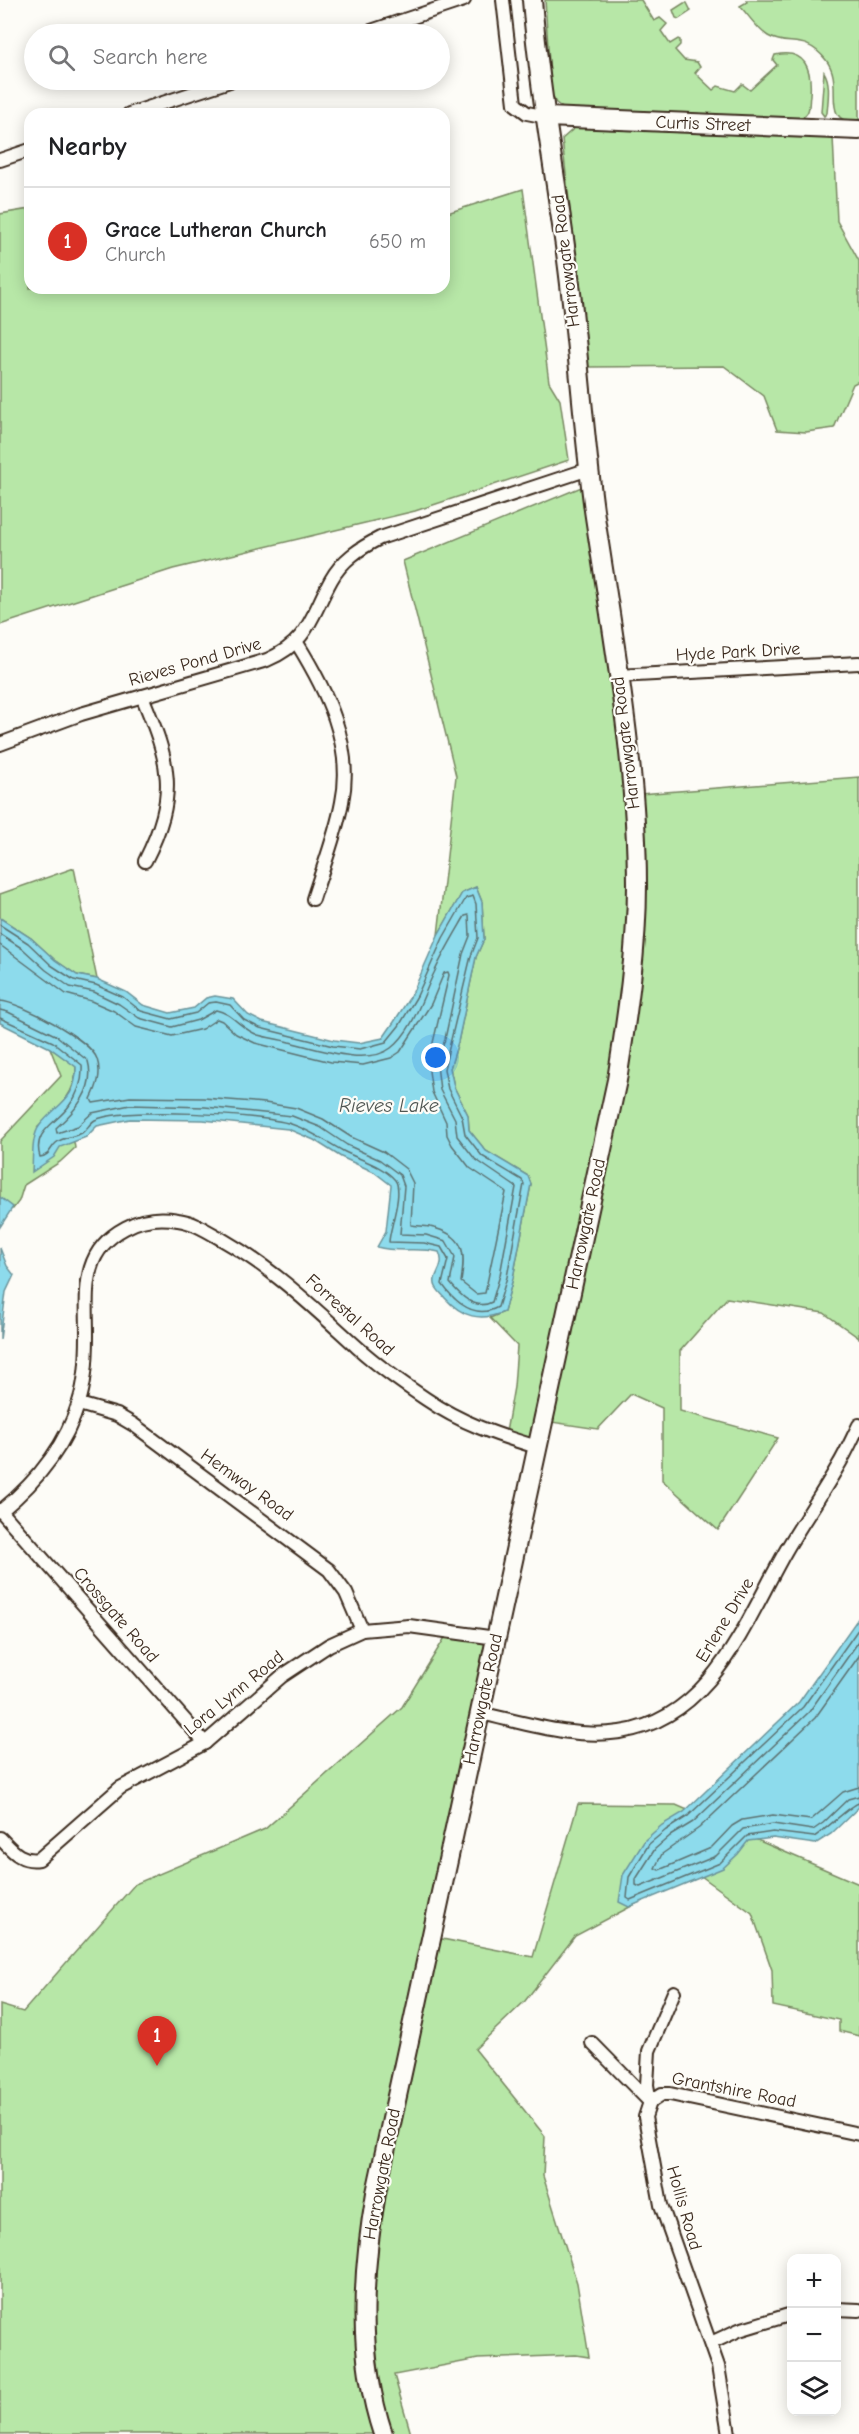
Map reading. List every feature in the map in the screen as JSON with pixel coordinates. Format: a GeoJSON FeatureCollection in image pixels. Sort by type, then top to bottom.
{"type":"FeatureCollection","features":[{"type":"Feature","properties":{"kind":"main road","name":"Harrowgate Road"},"geometry":{"type":"LineString","coordinates":[[383,2434],[370,2384],[365,2348],[365,2283],[370,2228],[617,1080],[633,960],[637,886],[635,828],[618,676],[589,469],[567,264],[532,0]]}},
{"type":"Feature","properties":{"kind":"main road","name":"Curtis Street"},"geometry":{"type":"LineString","coordinates":[[547,117],[859,130]]}},
{"type":"Feature","properties":{"kind":"street"},"geometry":{"type":"LineString","coordinates":[[392,24],[464,0]]}},
{"type":"Feature","properties":{"kind":"street"},"geometry":{"type":"LineString","coordinates":[[503,0],[515,104],[527,113],[547,117]]}},
{"type":"Feature","properties":{"kind":"street"},"geometry":{"type":"LineString","coordinates":[[147,108],[202,90]]}},
{"type":"Feature","properties":{"kind":"street"},"geometry":{"type":"LineString","coordinates":[[0,160],[24,152]]}},
{"type":"Feature","properties":{"kind":"street","name":"Rieves Pond Drive"},"geometry":{"type":"LineString","coordinates":[[0,744],[71,717],[280,655],[297,643],[311,623],[332,579],[341,566],[365,545],[589,469]]}},
{"type":"Feature","properties":{"kind":"street"},"geometry":{"type":"LineString","coordinates":[[297,643],[333,711],[345,761],[343,800],[313,899]]}},
{"type":"Feature","properties":{"kind":"street","name":"Hyde Park Drive"},"geometry":{"type":"LineString","coordinates":[[618,676],[859,663]]}},
{"type":"Feature","properties":{"kind":"street"},"geometry":{"type":"LineString","coordinates":[[142,696],[164,759],[167,783],[164,818],[145,861]]}},
{"type":"Feature","properties":{"kind":"street","name":"Forrestal Road"},"geometry":{"type":"LineString","coordinates":[[79,1404],[86,1370],[88,1275],[95,1258],[105,1243],[125,1228],[138,1222],[166,1218],[180,1220],[208,1231],[290,1285],[386,1371],[446,1412],[490,1434],[537,1448]]}},
{"type":"Feature","properties":{"kind":"street"},"geometry":{"type":"LineString","coordinates":[[1,1511],[19,1496],[47,1463],[66,1434],[79,1404]]}},
{"type":"Feature","properties":{"kind":"street","name":"Hemway Road"},"geometry":{"type":"LineString","coordinates":[[79,1404],[107,1412],[134,1425],[329,1569],[346,1593],[362,1630]]}},
{"type":"Feature","properties":{"kind":"street","name":"Erlene Drive"},"geometry":{"type":"LineString","coordinates":[[480,1713],[561,1731],[601,1734],[641,1727],[664,1718],[685,1704],[715,1674],[728,1656],[859,1425]]}},
{"type":"Feature","properties":{"kind":"street","name":"Crossgate Road"},"geometry":{"type":"LineString","coordinates":[[1,1511],[205,1743]]}},
{"type":"Feature","properties":{"kind":"street","name":"Lora Lynn Road"},"geometry":{"type":"LineString","coordinates":[[0,1838],[22,1858],[31,1860],[45,1855],[120,1788],[205,1743],[302,1662],[329,1645],[362,1630],[409,1626],[496,1638]]}},
{"type":"Feature","properties":{"kind":"street","name":"Hollis Road"},"geometry":{"type":"LineString","coordinates":[[674,1992],[649,2051],[647,2076],[650,2102],[645,2117],[661,2205],[711,2343],[724,2393],[729,2434]]}},
{"type":"Feature","properties":{"kind":"street","name":"Grantshire Road"},"geometry":{"type":"LineString","coordinates":[[592,2043],[650,2102],[662,2094],[670,2094],[859,2134]]}},
{"type":"Feature","properties":{"kind":"street"},"geometry":{"type":"LineString","coordinates":[[841,2309],[859,2310]]}},
{"type":"Feature","properties":{"kind":"street"},"geometry":{"type":"LineString","coordinates":[[711,2343],[755,2325],[787,2315]]}},
{"type":"Feature","properties":{"kind":"street"},"geometry":{"type":"LineString","coordinates":[[724,2434],[729,2434]]}},
{"type":"Feature","properties":{"kind":"green space"},"geometry":{"type":"Polygon","coordinates":[[[545,0],[641,0],[654,21],[660,18],[667,24],[661,31],[670,44],[680,40],[680,45],[675,50],[684,60],[697,62],[700,67],[695,73],[713,90],[718,86],[735,91],[742,84],[750,90],[777,65],[773,60],[775,55],[794,55],[805,63],[810,77],[808,111],[803,117],[794,119],[564,109],[556,103],[551,94],[545,0]]]}},
{"type":"Feature","properties":{"kind":"green space"},"geometry":{"type":"Polygon","coordinates":[[[746,0],[859,0],[859,123],[846,121],[835,109],[834,80],[826,60],[811,47],[775,39],[764,33],[740,6],[747,2],[746,0]]]}},
{"type":"Feature","properties":{"kind":"green space"},"geometry":{"type":"Polygon","coordinates":[[[687,3],[691,11],[679,19],[676,18],[673,10],[687,3]]]}},
{"type":"Feature","properties":{"kind":"green space"},"geometry":{"type":"Polygon","coordinates":[[[824,72],[828,81],[828,92],[827,113],[824,116],[821,112],[824,72]]]}},
{"type":"Feature","properties":{"kind":"green space"},"geometry":{"type":"Polygon","coordinates":[[[579,124],[833,137],[837,221],[859,261],[859,381],[853,384],[834,428],[806,432],[777,430],[764,396],[724,366],[588,367],[562,139],[579,124]]]}},
{"type":"Feature","properties":{"kind":"green space"},"geometry":{"type":"Polygon","coordinates":[[[523,189],[549,382],[560,400],[569,460],[415,511],[173,569],[0,625],[0,214],[24,210],[24,294],[450,294],[450,212],[523,189]]]}},
{"type":"Feature","properties":{"kind":"green space"},"geometry":{"type":"Polygon","coordinates":[[[591,483],[630,775],[633,960],[537,1447],[505,1438],[514,1387],[517,1346],[490,1318],[504,1312],[531,1184],[528,1176],[486,1151],[469,1130],[468,1115],[454,1087],[450,1068],[458,1042],[476,957],[484,939],[482,902],[476,887],[462,893],[438,935],[456,776],[403,561],[591,483]]]}},
{"type":"Feature","properties":{"kind":"green space"},"geometry":{"type":"Polygon","coordinates":[[[859,777],[859,1338],[824,1313],[727,1298],[680,1351],[680,1411],[778,1438],[718,1530],[662,1480],[662,1408],[631,1394],[598,1429],[551,1422],[608,1157],[640,794],[859,777]]]}},
{"type":"Feature","properties":{"kind":"green space"},"geometry":{"type":"Polygon","coordinates":[[[74,868],[97,979],[77,975],[55,960],[31,938],[0,918],[0,894],[74,868]]]}},
{"type":"Feature","properties":{"kind":"green space"},"geometry":{"type":"Polygon","coordinates":[[[50,1048],[76,1066],[75,1076],[64,1101],[38,1127],[73,1136],[75,1148],[60,1162],[24,1185],[19,1201],[13,1209],[0,1207],[0,1141],[61,1076],[50,1048]]]}},
{"type":"Feature","properties":{"kind":"green space"},"geometry":{"type":"Polygon","coordinates":[[[449,1631],[496,1638],[365,2283],[383,2434],[0,2434],[0,2005],[23,2012],[135,1884],[265,1829],[402,1707],[449,1631]]]}},
{"type":"Feature","properties":{"kind":"green space"},"geometry":{"type":"Polygon","coordinates":[[[578,1804],[676,1805],[859,1884],[859,2036],[839,2031],[839,2020],[773,2006],[772,1970],[752,1913],[701,1876],[645,1899],[575,1936],[525,2001],[475,2049],[545,2136],[543,2176],[577,2283],[589,2357],[576,2355],[478,2359],[394,2375],[411,2434],[390,2434],[383,2416],[369,2309],[384,2192],[437,1938],[533,1957],[578,1804]]]}},
{"type":"Feature","properties":{"kind":"water","name":"Rieves Lake"},"geometry":{"type":"Polygon","coordinates":[[[476,887],[482,902],[484,939],[476,957],[458,1042],[450,1068],[454,1087],[468,1115],[469,1130],[486,1151],[528,1176],[531,1184],[504,1312],[487,1317],[472,1316],[451,1304],[438,1290],[435,1283],[441,1263],[439,1252],[377,1247],[386,1231],[391,1185],[374,1172],[288,1129],[203,1120],[130,1119],[97,1126],[86,1137],[60,1147],[54,1157],[32,1172],[37,1130],[69,1094],[73,1087],[76,1067],[50,1048],[0,1023],[0,918],[31,938],[55,960],[77,975],[97,979],[126,992],[143,1005],[170,1013],[194,1008],[206,998],[215,996],[233,999],[248,1015],[262,1022],[334,1040],[359,1043],[383,1038],[412,994],[438,935],[462,893],[476,887]]]}},
{"type":"Feature","properties":{"kind":"water"},"geometry":{"type":"Polygon","coordinates":[[[0,1197],[13,1207],[0,1227],[0,1197]]]}},
{"type":"Feature","properties":{"kind":"water"},"geometry":{"type":"Polygon","coordinates":[[[0,1248],[7,1266],[14,1275],[6,1292],[0,1340],[0,1248]]]}},
{"type":"Feature","properties":{"kind":"water"},"geometry":{"type":"Polygon","coordinates":[[[859,1617],[859,1807],[831,1834],[815,1844],[773,1838],[748,1841],[723,1868],[629,1907],[619,1902],[623,1875],[645,1840],[662,1825],[684,1812],[799,1702],[859,1617]]]}},
{"type":"Feature","properties":{"kind":"place","name":"Grace Lutheran Church"},"geometry":{"type":"Point","coordinates":[157,2066]}}]}
